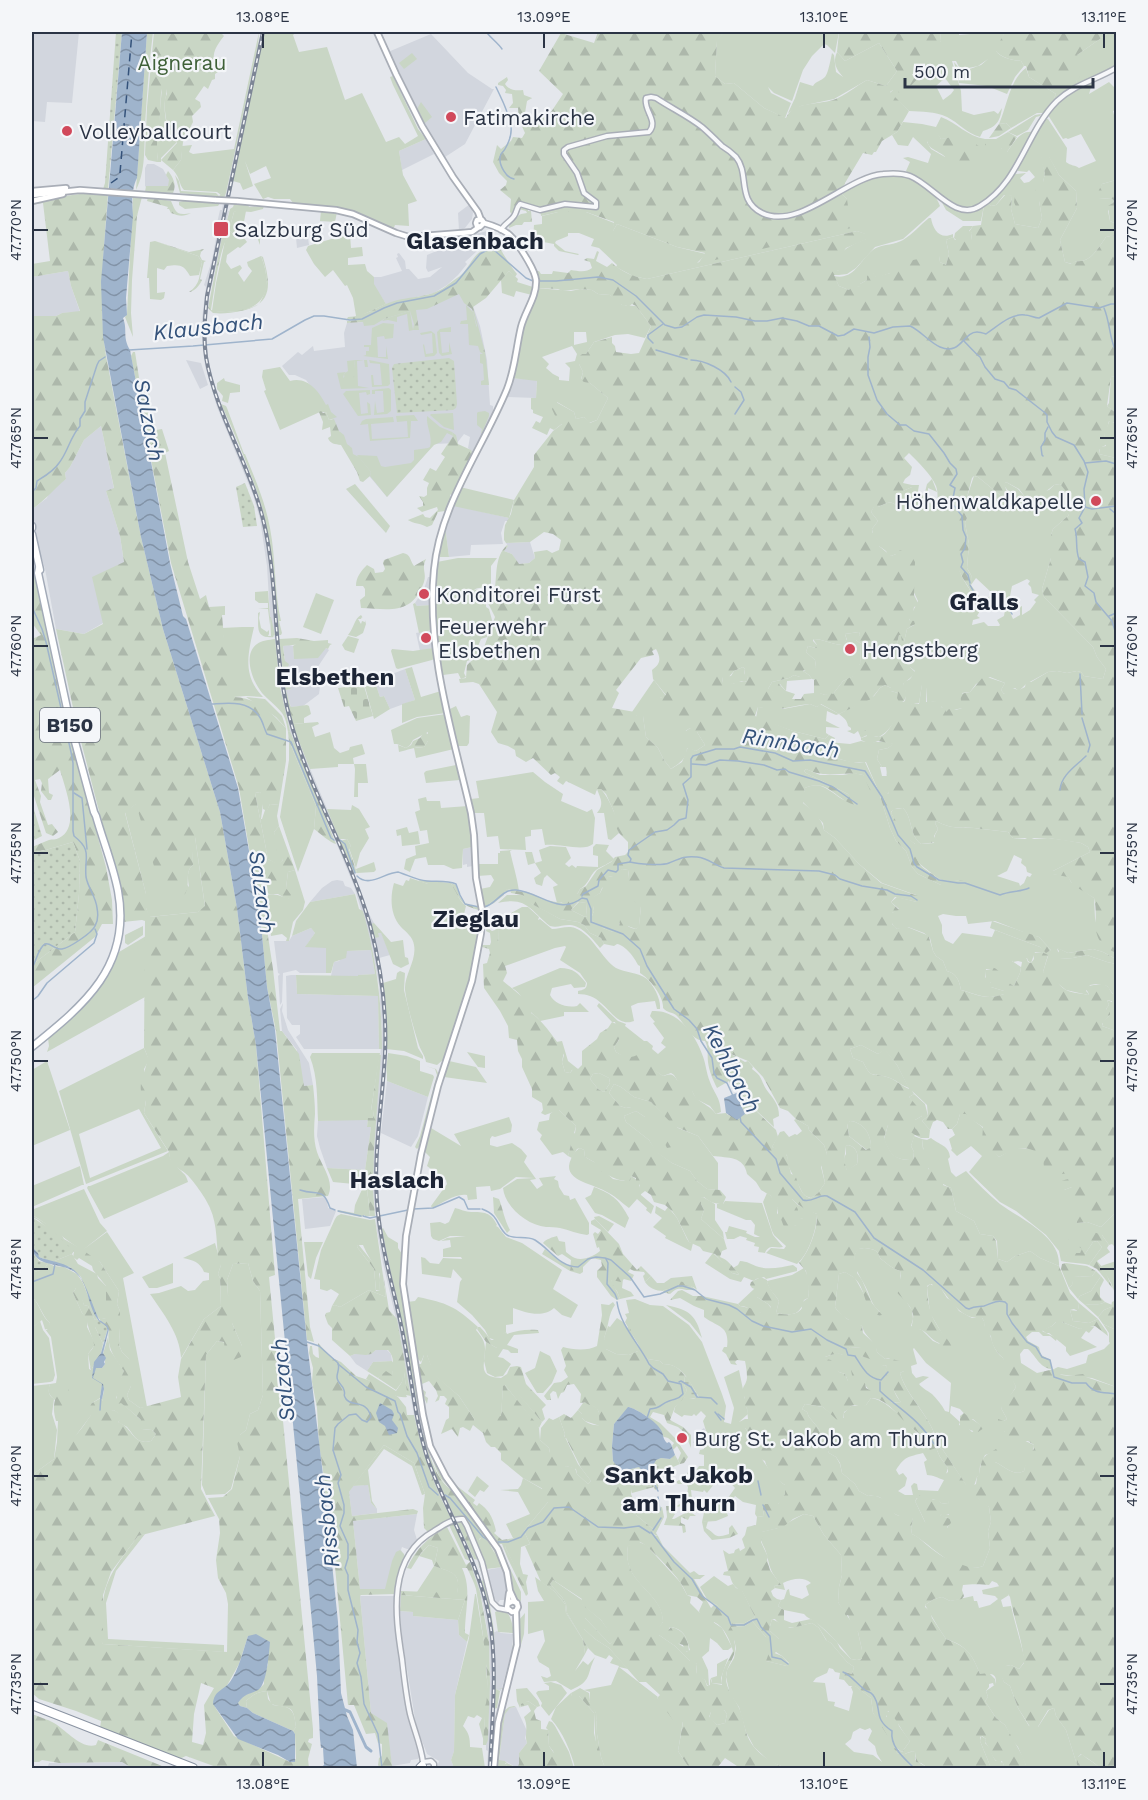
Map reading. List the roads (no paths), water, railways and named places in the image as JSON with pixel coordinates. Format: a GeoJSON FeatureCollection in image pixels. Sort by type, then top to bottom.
{"type":"FeatureCollection","features":[{"type":"Feature","properties":{"kind":"highway"},"geometry":{"type":"LineString","coordinates":[[32,1705],[180,1768]]}},
{"type":"Feature","properties":{"kind":"highway"},"geometry":{"type":"LineString","coordinates":[[32,1710],[193,1768]]}},
{"type":"Feature","properties":{"kind":"main road"},"geometry":{"type":"LineString","coordinates":[[377,32],[398,79],[430,140],[475,208],[480,223]]}},
{"type":"Feature","properties":{"kind":"main road"},"geometry":{"type":"LineString","coordinates":[[32,193],[56,188],[329,209],[353,214],[409,237],[457,234],[469,231],[480,223]]}},
{"type":"Feature","properties":{"kind":"main road"},"geometry":{"type":"LineString","coordinates":[[32,201],[77,190]]}},
{"type":"Feature","properties":{"kind":"main road"},"geometry":{"type":"LineString","coordinates":[[480,223],[508,233],[516,240],[533,268],[536,286],[521,326],[517,354],[508,388],[452,502],[442,529],[433,574],[433,615],[437,661],[471,813],[476,878],[482,907],[481,933],[474,972],[438,1086],[410,1210],[403,1263],[403,1292],[423,1415],[435,1457],[446,1477],[492,1539],[507,1572],[510,1608],[515,1623],[517,1645],[498,1723],[494,1768]]}},
{"type":"Feature","properties":{"kind":"main road","name":"B150"},"geometry":{"type":"LineString","coordinates":[[32,534],[70,727],[94,812],[111,861],[120,902],[121,920],[115,951],[105,975],[86,1000],[58,1027],[32,1047]]}},
{"type":"Feature","properties":{"kind":"main road","name":"B150"},"geometry":{"type":"LineString","coordinates":[[32,1042],[84,998],[108,962],[116,937],[117,913],[105,845]]}},
{"type":"Feature","properties":{"kind":"main road"},"geometry":{"type":"LineString","coordinates":[[509,1587],[518,1605],[510,1608]]}},
{"type":"Feature","properties":{"kind":"main road"},"geometry":{"type":"LineString","coordinates":[[510,1608],[515,1602]]}},
{"type":"Feature","properties":{"kind":"street"},"geometry":{"type":"LineString","coordinates":[[499,229],[514,216],[518,206],[523,204],[540,210],[565,204],[596,207],[597,203],[585,195],[577,173],[564,150],[601,137],[649,132],[653,123],[645,102],[646,98],[651,97],[701,126],[735,156],[740,165],[748,200],[754,208],[766,215],[780,216],[800,211],[823,202],[858,180],[882,174],[900,174],[911,177],[933,190],[955,208],[974,209],[987,201],[1008,180],[1040,123],[1058,100],[1078,85],[1116,68]]}},
{"type":"Feature","properties":{"kind":"street"},"geometry":{"type":"LineString","coordinates":[[434,1768],[433,1763],[422,1749],[409,1707],[397,1623],[398,1587],[406,1559],[429,1533],[458,1519],[463,1519],[486,1576],[492,1602],[495,1606],[510,1608]]}},
{"type":"Feature","properties":{"kind":"street"},"geometry":{"type":"LineString","coordinates":[[422,1749],[422,1766]]}},
{"type":"Feature","properties":{"kind":"street"},"geometry":{"type":"LineString","coordinates":[[422,1766],[429,1760]]}},
{"type":"Feature","properties":{"kind":"water"},"geometry":{"type":"Polygon","coordinates":[[[122,32],[147,32],[137,178],[132,197],[133,216],[126,298],[127,315],[123,318],[170,563],[183,616],[186,619],[238,788],[260,914],[267,987],[275,1030],[323,1475],[338,1622],[341,1693],[353,1730],[357,1768],[320,1768],[324,1765],[323,1748],[321,1748],[320,1739],[317,1676],[302,1516],[256,1045],[237,908],[220,812],[163,629],[141,537],[103,337],[101,282],[122,32]]]}},
{"type":"Feature","properties":{"kind":"water"},"geometry":{"type":"Polygon","coordinates":[[[739,1092],[740,1103],[745,1114],[737,1120],[726,1113],[724,1098],[739,1092]]]}},
{"type":"Feature","properties":{"kind":"water"},"geometry":{"type":"Polygon","coordinates":[[[32,1247],[39,1257],[64,1264],[81,1278],[70,1269],[38,1259],[32,1247]]]}},
{"type":"Feature","properties":{"kind":"water"},"geometry":{"type":"Polygon","coordinates":[[[81,1278],[85,1285],[101,1323],[93,1311],[81,1278]]]}},
{"type":"Feature","properties":{"kind":"water"},"geometry":{"type":"Polygon","coordinates":[[[108,1328],[103,1353],[106,1358],[105,1364],[102,1368],[96,1368],[93,1378],[103,1384],[102,1399],[100,1398],[102,1384],[92,1378],[94,1362],[101,1353],[108,1328]]]}},
{"type":"Feature","properties":{"kind":"water"},"geometry":{"type":"Polygon","coordinates":[[[380,1403],[392,1410],[394,1414],[392,1420],[398,1428],[397,1433],[389,1435],[385,1426],[379,1422],[376,1413],[380,1403]]]}},
{"type":"Feature","properties":{"kind":"water"},"geometry":{"type":"Polygon","coordinates":[[[628,1407],[655,1423],[661,1430],[665,1441],[671,1444],[675,1455],[670,1459],[656,1460],[652,1468],[653,1483],[639,1467],[627,1470],[625,1478],[613,1461],[614,1424],[628,1407]]]}},
{"type":"Feature","properties":{"kind":"water"},"geometry":{"type":"Polygon","coordinates":[[[256,1634],[270,1642],[264,1682],[258,1690],[245,1696],[238,1703],[253,1713],[293,1731],[295,1734],[295,1762],[290,1762],[238,1739],[213,1704],[217,1693],[233,1677],[248,1636],[256,1634]]]}},
{"type":"Feature","properties":{"kind":"waterway"},"geometry":{"type":"LineString","coordinates":[[487,33],[502,49]]}},
{"type":"Feature","properties":{"kind":"waterway"},"geometry":{"type":"LineString","coordinates":[[496,87],[507,111],[511,130],[509,141],[500,156],[501,164],[506,174],[514,179]]}},
{"type":"Feature","properties":{"kind":"waterway","name":"Klausbach"},"geometry":{"type":"LineString","coordinates":[[129,350],[272,339],[314,316],[362,319],[397,303],[434,296],[456,283],[480,254],[487,250],[494,250],[526,278],[533,281]]}},
{"type":"Feature","properties":{"kind":"waterway","name":"Klausbach"},"geometry":{"type":"LineString","coordinates":[[538,281],[598,277],[613,280],[636,296],[665,325],[675,328],[682,327],[704,315],[755,321],[782,318],[809,326],[819,326],[838,336],[854,329],[874,333],[893,327],[910,326],[936,345],[947,349],[957,346],[972,333],[986,334],[1015,316],[1027,315],[1039,318],[1067,303],[1099,308],[1116,304]]}},
{"type":"Feature","properties":{"kind":"waterway"},"geometry":{"type":"LineString","coordinates":[[1104,308],[1116,352]]}},
{"type":"Feature","properties":{"kind":"waterway"},"geometry":{"type":"LineString","coordinates":[[653,343],[648,335],[663,324]]}},
{"type":"Feature","properties":{"kind":"waterway"},"geometry":{"type":"LineString","coordinates":[[869,337],[868,375],[877,400],[887,414],[900,425],[929,434],[956,469],[957,474],[950,485],[955,488],[952,503],[962,516],[966,537],[965,548],[961,554],[963,562],[961,567],[968,575],[970,583]]}},
{"type":"Feature","properties":{"kind":"waterway"},"geometry":{"type":"LineString","coordinates":[[964,341],[980,357],[995,379],[1016,390],[1044,412],[1056,437],[1074,445],[1084,461],[1088,472],[1084,489],[1085,507],[1079,518],[1082,523],[1075,529],[1078,555],[1079,559],[1085,562],[1088,577],[1085,586],[1094,593],[1096,602],[1112,621],[1116,634]]}},
{"type":"Feature","properties":{"kind":"waterway"},"geometry":{"type":"LineString","coordinates":[[656,350],[687,359]]}},
{"type":"Feature","properties":{"kind":"waterway"},"geometry":{"type":"LineString","coordinates":[[32,492],[36,488],[37,481],[57,466],[65,454],[80,426],[80,419],[85,411],[85,402],[97,365],[105,357]]}},
{"type":"Feature","properties":{"kind":"waterway"},"geometry":{"type":"LineString","coordinates":[[691,360],[714,366],[731,382]]}},
{"type":"Feature","properties":{"kind":"waterway"},"geometry":{"type":"LineString","coordinates":[[735,387],[741,392],[744,400],[735,414]]}},
{"type":"Feature","properties":{"kind":"waterway"},"geometry":{"type":"LineString","coordinates":[[1043,456],[1041,447],[1048,427]]}},
{"type":"Feature","properties":{"kind":"waterway"},"geometry":{"type":"LineString","coordinates":[[1085,463],[1106,461],[1116,464]]}},
{"type":"Feature","properties":{"kind":"waterway"},"geometry":{"type":"LineString","coordinates":[[1085,507],[1092,509],[1116,506]]}},
{"type":"Feature","properties":{"kind":"waterway"},"geometry":{"type":"LineString","coordinates":[[1110,509],[1116,514]]}},
{"type":"Feature","properties":{"kind":"waterway"},"geometry":{"type":"LineString","coordinates":[[970,585],[979,601],[991,599],[1008,607],[1012,614]]}},
{"type":"Feature","properties":{"kind":"waterway"},"geometry":{"type":"LineString","coordinates":[[32,607],[46,642],[71,752],[73,831],[74,836],[86,850],[86,877],[98,915],[93,929],[75,943],[62,949],[45,944],[32,968]]}},
{"type":"Feature","properties":{"kind":"waterway"},"geometry":{"type":"LineString","coordinates":[[1109,616],[1116,613]]}},
{"type":"Feature","properties":{"kind":"waterway"},"geometry":{"type":"LineString","coordinates":[[1080,674],[1082,714]]}},
{"type":"Feature","properties":{"kind":"waterway","name":"Kehlbach"},"geometry":{"type":"LineString","coordinates":[[212,704],[225,703],[249,707],[260,718],[267,734],[291,742],[331,838],[334,840]]}},
{"type":"Feature","properties":{"kind":"waterway"},"geometry":{"type":"LineString","coordinates":[[1082,718],[1090,745],[1088,752]]}},
{"type":"Feature","properties":{"kind":"waterway","name":"Rinnbach"},"geometry":{"type":"LineString","coordinates":[[582,896],[598,886],[599,880],[608,870],[616,872],[618,864],[630,862],[629,850],[655,832],[667,830],[679,820],[686,818],[688,800],[683,784],[691,777],[693,756],[716,749],[740,747],[775,753],[793,761],[810,760],[865,771],[882,797],[898,835],[910,849],[917,867],[939,880],[965,883],[1000,895],[1029,888]]}},
{"type":"Feature","properties":{"kind":"waterway"},"geometry":{"type":"LineString","coordinates":[[1060,790],[1066,775],[1086,756]]}},
{"type":"Feature","properties":{"kind":"waterway"},"geometry":{"type":"LineString","coordinates":[[692,764],[706,765],[720,760],[764,765],[777,770],[785,769],[833,787],[857,804]]}},
{"type":"Feature","properties":{"kind":"waterway"},"geometry":{"type":"LineString","coordinates":[[74,793],[82,798],[87,849]]}},
{"type":"Feature","properties":{"kind":"waterway","name":"Kehlbach"},"geometry":{"type":"LineString","coordinates":[[340,840],[345,844],[355,873]]}},
{"type":"Feature","properties":{"kind":"waterway"},"geometry":{"type":"LineString","coordinates":[[630,862],[661,864],[693,857],[724,868],[819,871],[862,886],[911,896],[917,900]]}},
{"type":"Feature","properties":{"kind":"waterway","name":"Kehlbach"},"geometry":{"type":"LineString","coordinates":[[357,876],[366,881],[398,872],[416,879],[453,883],[456,884],[465,904],[479,907]]}},
{"type":"Feature","properties":{"kind":"waterway","name":"Kehlbach"},"geometry":{"type":"LineString","coordinates":[[484,907],[511,890],[525,892],[549,902],[565,905],[582,898],[587,899],[591,909],[591,922],[623,934],[640,949],[647,966],[674,1009],[697,1029],[701,1041],[712,1058],[714,1073],[717,1078],[727,1083],[733,1096]]}},
{"type":"Feature","properties":{"kind":"waterway"},"geometry":{"type":"LineString","coordinates":[[32,1001],[47,983],[94,943],[97,934],[95,929]]}},
{"type":"Feature","properties":{"kind":"waterway","name":"Kehlbach"},"geometry":{"type":"LineString","coordinates":[[740,1117],[741,1122],[776,1159],[780,1173],[803,1200],[827,1196],[855,1212],[874,1238],[923,1270],[966,1308],[1005,1302],[1007,1314],[1012,1323],[1027,1342],[1036,1347],[1042,1357],[1050,1360],[1054,1377],[1072,1383],[1086,1383],[1096,1391],[1116,1394]]}},
{"type":"Feature","properties":{"kind":"waterway"},"geometry":{"type":"LineString","coordinates":[[300,1190],[319,1193],[325,1197],[330,1208],[335,1210]]}},
{"type":"Feature","properties":{"kind":"waterway"},"geometry":{"type":"LineString","coordinates":[[413,1209],[433,1208],[459,1197],[464,1200],[468,1209],[480,1209]]}},
{"type":"Feature","properties":{"kind":"waterway"},"geometry":{"type":"LineString","coordinates":[[482,1209],[495,1218],[507,1235],[535,1240],[565,1264],[578,1267],[588,1259],[596,1257],[611,1260],[630,1277],[644,1297],[683,1286],[695,1290],[706,1299],[729,1305],[763,1326],[792,1332],[811,1329],[846,1349],[848,1355],[855,1356],[865,1371],[876,1379],[881,1380],[888,1372]]}},
{"type":"Feature","properties":{"kind":"waterway"},"geometry":{"type":"LineString","coordinates":[[363,1216],[370,1218],[408,1210]]}},
{"type":"Feature","properties":{"kind":"waterway"},"geometry":{"type":"LineString","coordinates":[[338,1211],[361,1216]]}},
{"type":"Feature","properties":{"kind":"waterway"},"geometry":{"type":"LineString","coordinates":[[606,1259],[608,1263],[607,1284],[617,1299]]}},
{"type":"Feature","properties":{"kind":"waterway"},"geometry":{"type":"LineString","coordinates":[[32,1282],[53,1274],[55,1264]]}},
{"type":"Feature","properties":{"kind":"waterway"},"geometry":{"type":"LineString","coordinates":[[617,1302],[622,1319],[649,1364],[663,1374],[668,1381],[681,1384],[683,1394],[657,1408],[650,1409],[647,1418]]}},
{"type":"Feature","properties":{"kind":"waterway"},"geometry":{"type":"LineString","coordinates":[[100,1321],[108,1329]]}},
{"type":"Feature","properties":{"kind":"waterway","name":"Rissbach"},"geometry":{"type":"LineString","coordinates":[[307,1342],[319,1346],[338,1363],[337,1379],[343,1388],[345,1397],[348,1401],[366,1408],[371,1417],[367,1422],[356,1414],[349,1415],[338,1424],[335,1428],[333,1450],[341,1475],[338,1483],[344,1513],[340,1526],[348,1544],[345,1568],[358,1630],[357,1642],[360,1653],[357,1663],[364,1704],[378,1734],[382,1768]]}},
{"type":"Feature","properties":{"kind":"waterway"},"geometry":{"type":"LineString","coordinates":[[338,1364],[366,1387],[395,1401],[429,1487],[438,1495]]}},
{"type":"Feature","properties":{"kind":"waterway"},"geometry":{"type":"LineString","coordinates":[[679,1382],[691,1387],[697,1397],[711,1398],[717,1404]]}},
{"type":"Feature","properties":{"kind":"waterway"},"geometry":{"type":"LineString","coordinates":[[880,1382],[880,1391],[916,1421],[934,1444]]}},
{"type":"Feature","properties":{"kind":"waterway"},"geometry":{"type":"LineString","coordinates":[[100,1410],[101,1396]]}},
{"type":"Feature","properties":{"kind":"waterway"},"geometry":{"type":"LineString","coordinates":[[715,1412],[721,1420]]}},
{"type":"Feature","properties":{"kind":"waterway"},"geometry":{"type":"LineString","coordinates":[[718,1414],[724,1419]]}},
{"type":"Feature","properties":{"kind":"waterway"},"geometry":{"type":"LineString","coordinates":[[653,1481],[658,1491]]}},
{"type":"Feature","properties":{"kind":"waterway"},"geometry":{"type":"LineString","coordinates":[[758,1481],[761,1495]]}},
{"type":"Feature","properties":{"kind":"waterway"},"geometry":{"type":"LineString","coordinates":[[445,1495],[489,1541]]}},
{"type":"Feature","properties":{"kind":"waterway"},"geometry":{"type":"LineString","coordinates":[[658,1497],[660,1510]]}},
{"type":"Feature","properties":{"kind":"waterway"},"geometry":{"type":"LineString","coordinates":[[763,1505],[769,1517]]}},
{"type":"Feature","properties":{"kind":"waterway"},"geometry":{"type":"LineString","coordinates":[[498,1542],[508,1542],[521,1537],[528,1528],[543,1522],[554,1508],[569,1507],[598,1527],[639,1526],[650,1533]]}},
{"type":"Feature","properties":{"kind":"waterway"},"geometry":{"type":"LineString","coordinates":[[653,1530],[661,1518]]}},
{"type":"Feature","properties":{"kind":"waterway"},"geometry":{"type":"LineString","coordinates":[[651,1532],[674,1562],[692,1579],[702,1596],[728,1617],[731,1625],[744,1625],[757,1619],[770,1636],[772,1657],[788,1664]]}},
{"type":"Feature","properties":{"kind":"waterway"},"geometry":{"type":"LineString","coordinates":[[843,1672],[873,1695],[882,1722],[892,1731],[895,1747],[914,1768]]}},
{"type":"Feature","properties":{"kind":"waterway"},"geometry":{"type":"LineString","coordinates":[[343,1709],[350,1712],[366,1747],[371,1751]]}},
{"type":"Feature","properties":{"kind":"railway"},"geometry":{"type":"LineString","coordinates":[[263,32],[207,296],[204,334],[206,357],[216,396],[260,508],[270,560],[280,666],[290,719],[308,771],[362,899],[377,957],[384,1005],[385,1038],[376,1179],[379,1221],[428,1460],[478,1575],[489,1616],[494,1673],[490,1768]]}},
{"type":"Feature","properties":{"kind":"place","name":"Fatimakirche"},"geometry":{"type":"Point","coordinates":[451,117]}},
{"type":"Feature","properties":{"kind":"place","name":"Volleyballcourt"},"geometry":{"type":"Point","coordinates":[67,131]}},
{"type":"Feature","properties":{"kind":"place","name":"Salzburg Süd"},"geometry":{"type":"Point","coordinates":[221,229]}},
{"type":"Feature","properties":{"kind":"place","name":"Höhenwaldkapelle"},"geometry":{"type":"Point","coordinates":[1096,501]}},
{"type":"Feature","properties":{"kind":"place","name":"Konditorei Fürst"},"geometry":{"type":"Point","coordinates":[424,594]}},
{"type":"Feature","properties":{"kind":"place","name":"Feuerwehr Elsbethen"},"geometry":{"type":"Point","coordinates":[426,638]}},
{"type":"Feature","properties":{"kind":"place","name":"Hengstberg"},"geometry":{"type":"Point","coordinates":[850,649]}},
{"type":"Feature","properties":{"kind":"place","name":"Burg St. Jakob am Thurn"},"geometry":{"type":"Point","coordinates":[682,1438]}},
{"type":"Feature","properties":{"kind":"district","name":"Glasenbach"},"geometry":{"type":"Point","coordinates":[475,241]}},
{"type":"Feature","properties":{"kind":"district","name":"Gfalls"},"geometry":{"type":"Point","coordinates":[984,602]}},
{"type":"Feature","properties":{"kind":"district","name":"Elsbethen"},"geometry":{"type":"Point","coordinates":[335,677]}},
{"type":"Feature","properties":{"kind":"district","name":"Zieglau"},"geometry":{"type":"Point","coordinates":[476,919]}},
{"type":"Feature","properties":{"kind":"district","name":"Haslach"},"geometry":{"type":"Point","coordinates":[397,1180]}},
{"type":"Feature","properties":{"kind":"district","name":"Sankt Jakob am Thurn"},"geometry":{"type":"Point","coordinates":[679,1489]}},
{"type":"Feature","properties":{"kind":"park label","name":"Aignerau"},"geometry":{"type":"Point","coordinates":[182,62]}},
{"type":"Feature","properties":{"kind":"water label","name":"Salzach"},"geometry":{"type":"Point","coordinates":[149,420]}},
{"type":"Feature","properties":{"kind":"water label","name":"Salzach"},"geometry":{"type":"Point","coordinates":[262,892]}},
{"type":"Feature","properties":{"kind":"water label","name":"Salzach"},"geometry":{"type":"Point","coordinates":[283,1380]}}]}
